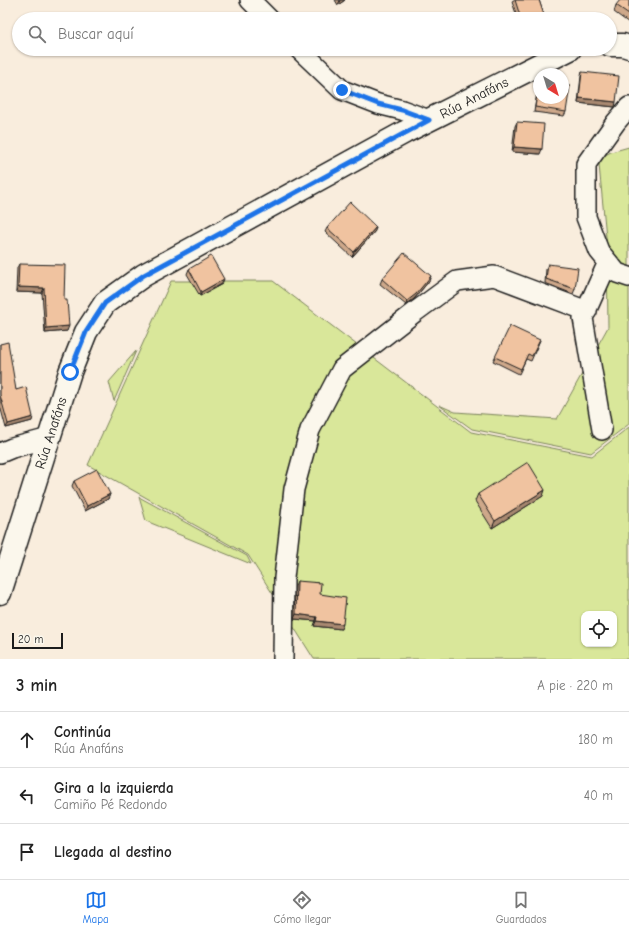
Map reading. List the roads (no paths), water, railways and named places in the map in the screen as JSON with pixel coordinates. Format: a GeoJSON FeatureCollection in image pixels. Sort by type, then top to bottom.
{"type":"FeatureCollection","features":[{"type":"Feature","properties":{"kind":"street"},"geometry":{"type":"LineString","coordinates":[[250,0],[262,12]]}},
{"type":"Feature","properties":{"kind":"street"},"geometry":{"type":"LineString","coordinates":[[617,45],[623,45],[629,47]]}},
{"type":"Feature","properties":{"kind":"street"},"geometry":{"type":"LineString","coordinates":[[306,56],[342,90],[378,104],[402,110],[429,120]]}},
{"type":"Feature","properties":{"kind":"street","name":"Rúa Anafáns"},"geometry":{"type":"LineString","coordinates":[[0,593],[70,372],[86,332],[105,303],[144,275],[429,120],[556,56]]}},
{"type":"Feature","properties":{"kind":"street"},"geometry":{"type":"LineString","coordinates":[[629,107],[616,122],[586,164],[586,217],[599,251],[618,273],[629,277]]}},
{"type":"Feature","properties":{"kind":"street"},"geometry":{"type":"LineString","coordinates":[[602,430],[583,318],[608,262]]}},
{"type":"Feature","properties":{"kind":"street"},"geometry":{"type":"LineString","coordinates":[[283,659],[284,578],[294,489],[310,430],[342,369],[457,281],[494,276],[587,311]]}},
{"type":"Feature","properties":{"kind":"street"},"geometry":{"type":"LineString","coordinates":[[0,453],[12,448],[49,438]]}}]}
